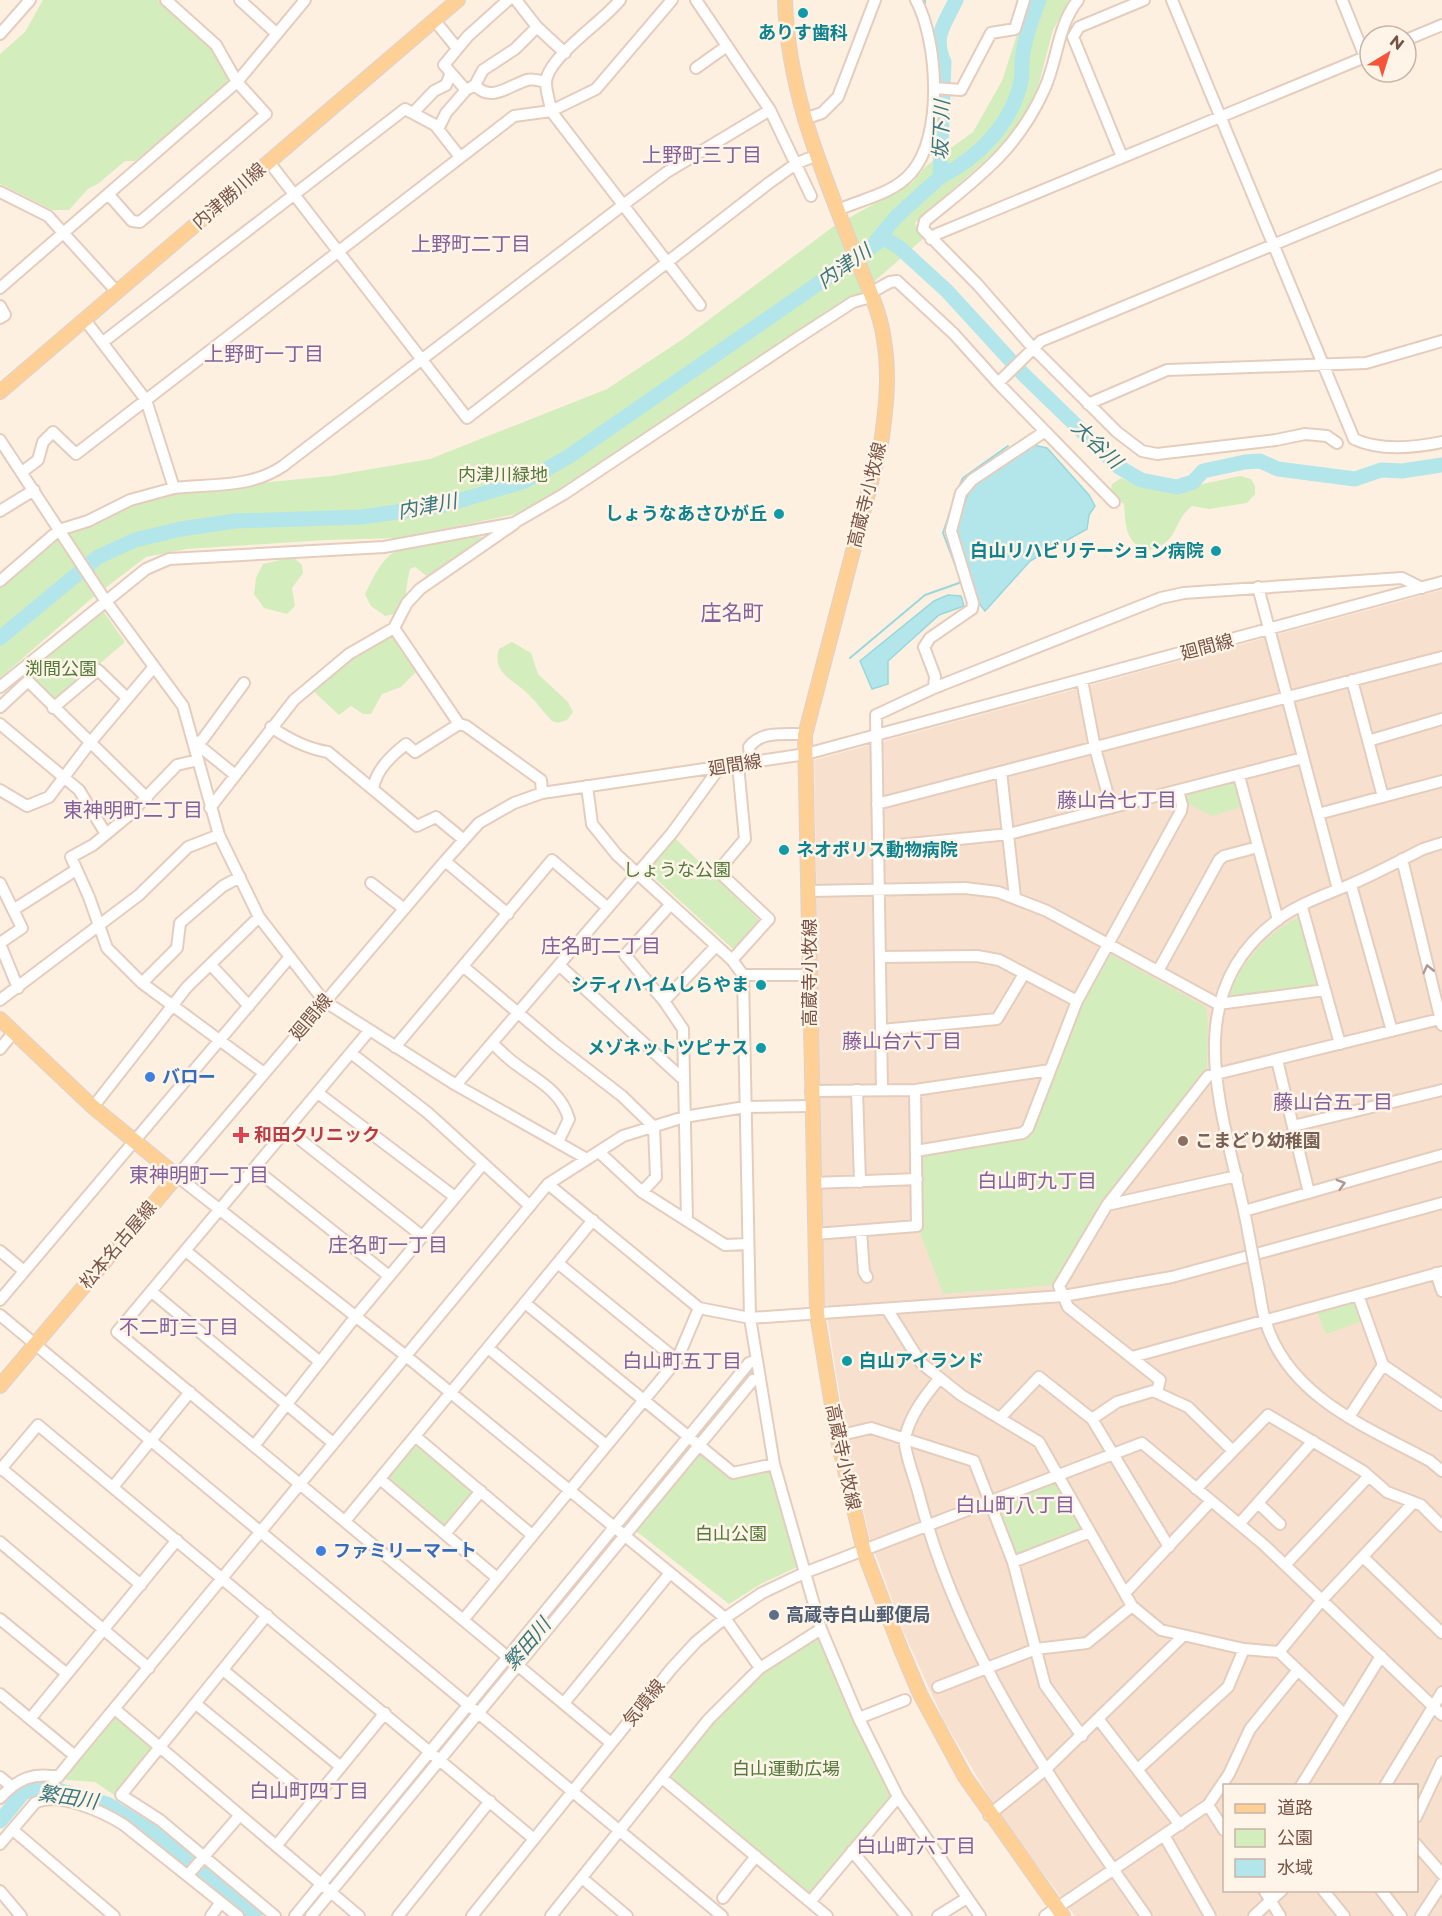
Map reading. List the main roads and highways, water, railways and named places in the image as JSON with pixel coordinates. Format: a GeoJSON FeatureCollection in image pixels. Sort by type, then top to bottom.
{"type":"FeatureCollection","features":[{"type":"Feature","properties":{"kind":"main road","name":"内津勝川線"},"geometry":{"type":"LineString","coordinates":[[0,392],[458,0]]}},
{"type":"Feature","properties":{"kind":"main road","name":"高蔵寺小牧線"},"geometry":{"type":"LineString","coordinates":[[785,0],[789,56],[804,119],[815,156],[870,293],[884,338],[888,375],[887,408],[880,444],[805,735],[817,1314],[837,1436],[864,1552],[920,1694],[965,1777],[1055,1914]]}},
{"type":"Feature","properties":{"kind":"main road","name":"松本名古屋線"},"geometry":{"type":"LineString","coordinates":[[0,1019],[93,1107],[177,1176],[0,1386]]}},
{"type":"Feature","properties":{"kind":"water"},"geometry":{"type":"Polygon","coordinates":[[[1033,445],[1047,448],[1089,495],[1095,506],[1089,515],[1087,529],[1030,561],[985,611],[978,602],[955,530],[970,488],[1033,445]]]}},
{"type":"Feature","properties":{"kind":"water"},"geometry":{"type":"Polygon","coordinates":[[[948,595],[961,596],[964,606],[939,615],[888,661],[888,684],[872,689],[860,661],[934,601],[948,595]]]}},
{"type":"Feature","properties":{"kind":"waterway","name":"坂下川"},"geometry":{"type":"LineString","coordinates":[[877,240],[896,217],[940,177],[944,62],[939,45],[941,30],[956,0]]}},
{"type":"Feature","properties":{"kind":"waterway","name":"内津川"},"geometry":{"type":"LineString","coordinates":[[940,177],[980,150],[1010,112],[1021,81],[1024,46],[1039,0]]}},
{"type":"Feature","properties":{"kind":"waterway","name":"坂下川"},"geometry":{"type":"LineString","coordinates":[[935,32],[939,36]]}},
{"type":"Feature","properties":{"kind":"waterway","name":"内津川"},"geometry":{"type":"LineString","coordinates":[[0,638],[98,557],[135,540],[181,529],[235,521],[362,517],[445,505],[525,481],[568,457],[884,238],[900,248],[947,291],[1023,374],[1119,467],[1141,480],[1177,487],[1193,482],[1203,471],[1260,461],[1278,469],[1355,479],[1381,470],[1402,471],[1442,465]]}},
{"type":"Feature","properties":{"kind":"waterway"},"geometry":{"type":"LineString","coordinates":[[958,489],[963,478],[1008,446]]}},
{"type":"Feature","properties":{"kind":"waterway"},"geometry":{"type":"LineString","coordinates":[[850,658],[925,595],[959,583],[961,580],[943,533],[953,503]]}},
{"type":"Feature","properties":{"kind":"waterway","name":"繁田川"},"geometry":{"type":"LineString","coordinates":[[302,1916],[751,1373]]}},
{"type":"Feature","properties":{"kind":"waterway","name":"繁田川"},"geometry":{"type":"LineString","coordinates":[[0,1821],[23,1793],[37,1788],[58,1790],[107,1804],[154,1833],[255,1916]]}},
{"type":"Feature","properties":{"kind":"place","name":"ありす歯科"},"geometry":{"type":"Point","coordinates":[803,13]}},
{"type":"Feature","properties":{"kind":"place","name":"しょうなあさひが丘"},"geometry":{"type":"Point","coordinates":[779,514]}},
{"type":"Feature","properties":{"kind":"place","name":"白山リハビリテーション病院"},"geometry":{"type":"Point","coordinates":[1216,551]}},
{"type":"Feature","properties":{"kind":"place","name":"ネオポリス動物病院"},"geometry":{"type":"Point","coordinates":[784,850]}},
{"type":"Feature","properties":{"kind":"place","name":"シティハイムしらやま"},"geometry":{"type":"Point","coordinates":[761,985]}},
{"type":"Feature","properties":{"kind":"place","name":"メゾネットツピナス"},"geometry":{"type":"Point","coordinates":[761,1048]}},
{"type":"Feature","properties":{"kind":"place","name":"バロー"},"geometry":{"type":"Point","coordinates":[150,1077]}},
{"type":"Feature","properties":{"kind":"place","name":"和田クリニック"},"geometry":{"type":"Point","coordinates":[241,1135]}},
{"type":"Feature","properties":{"kind":"place","name":"こまどり幼稚園"},"geometry":{"type":"Point","coordinates":[1183,1141]}},
{"type":"Feature","properties":{"kind":"place","name":"白山アイランド"},"geometry":{"type":"Point","coordinates":[847,1361]}},
{"type":"Feature","properties":{"kind":"place","name":"ファミリーマート"},"geometry":{"type":"Point","coordinates":[321,1551]}},
{"type":"Feature","properties":{"kind":"place","name":"高蔵寺白山郵便局"},"geometry":{"type":"Point","coordinates":[774,1615]}},
{"type":"Feature","properties":{"kind":"district","name":"上野町三丁目"},"geometry":{"type":"Point","coordinates":[702,155]}},
{"type":"Feature","properties":{"kind":"district","name":"上野町二丁目"},"geometry":{"type":"Point","coordinates":[471,244]}},
{"type":"Feature","properties":{"kind":"district","name":"上野町一丁目"},"geometry":{"type":"Point","coordinates":[264,354]}},
{"type":"Feature","properties":{"kind":"district","name":"庄名町"},"geometry":{"type":"Point","coordinates":[732,613]}},
{"type":"Feature","properties":{"kind":"district","name":"藤山台七丁目"},"geometry":{"type":"Point","coordinates":[1117,800]}},
{"type":"Feature","properties":{"kind":"district","name":"東神明町二丁目"},"geometry":{"type":"Point","coordinates":[133,810]}},
{"type":"Feature","properties":{"kind":"district","name":"庄名町二丁目"},"geometry":{"type":"Point","coordinates":[601,946]}},
{"type":"Feature","properties":{"kind":"district","name":"藤山台六丁目"},"geometry":{"type":"Point","coordinates":[902,1041]}},
{"type":"Feature","properties":{"kind":"district","name":"藤山台五丁目"},"geometry":{"type":"Point","coordinates":[1333,1102]}},
{"type":"Feature","properties":{"kind":"district","name":"東神明町一丁目"},"geometry":{"type":"Point","coordinates":[199,1175]}},
{"type":"Feature","properties":{"kind":"district","name":"白山町九丁目"},"geometry":{"type":"Point","coordinates":[1037,1181]}},
{"type":"Feature","properties":{"kind":"district","name":"庄名町一丁目"},"geometry":{"type":"Point","coordinates":[388,1245]}},
{"type":"Feature","properties":{"kind":"district","name":"不二町三丁目"},"geometry":{"type":"Point","coordinates":[179,1327]}},
{"type":"Feature","properties":{"kind":"district","name":"白山町五丁目"},"geometry":{"type":"Point","coordinates":[682,1361]}},
{"type":"Feature","properties":{"kind":"district","name":"白山町八丁目"},"geometry":{"type":"Point","coordinates":[1015,1505]}},
{"type":"Feature","properties":{"kind":"district","name":"白山町四丁目"},"geometry":{"type":"Point","coordinates":[309,1791]}},
{"type":"Feature","properties":{"kind":"district","name":"白山町六丁目"},"geometry":{"type":"Point","coordinates":[916,1846]}},
{"type":"Feature","properties":{"kind":"water label","name":"大谷川"},"geometry":{"type":"Point","coordinates":[1097,444]}},
{"type":"Feature","properties":{"kind":"park label","name":"内津川緑地"},"geometry":{"type":"Point","coordinates":[503,475]}},
{"type":"Feature","properties":{"kind":"park label","name":"渕間公園"},"geometry":{"type":"Point","coordinates":[61,669]}},
{"type":"Feature","properties":{"kind":"park label","name":"しょうな公園"},"geometry":{"type":"Point","coordinates":[677,870]}},
{"type":"Feature","properties":{"kind":"park label","name":"白山公園"},"geometry":{"type":"Point","coordinates":[731,1534]}},
{"type":"Feature","properties":{"kind":"park label","name":"白山運動広場"},"geometry":{"type":"Point","coordinates":[786,1769]}}]}
